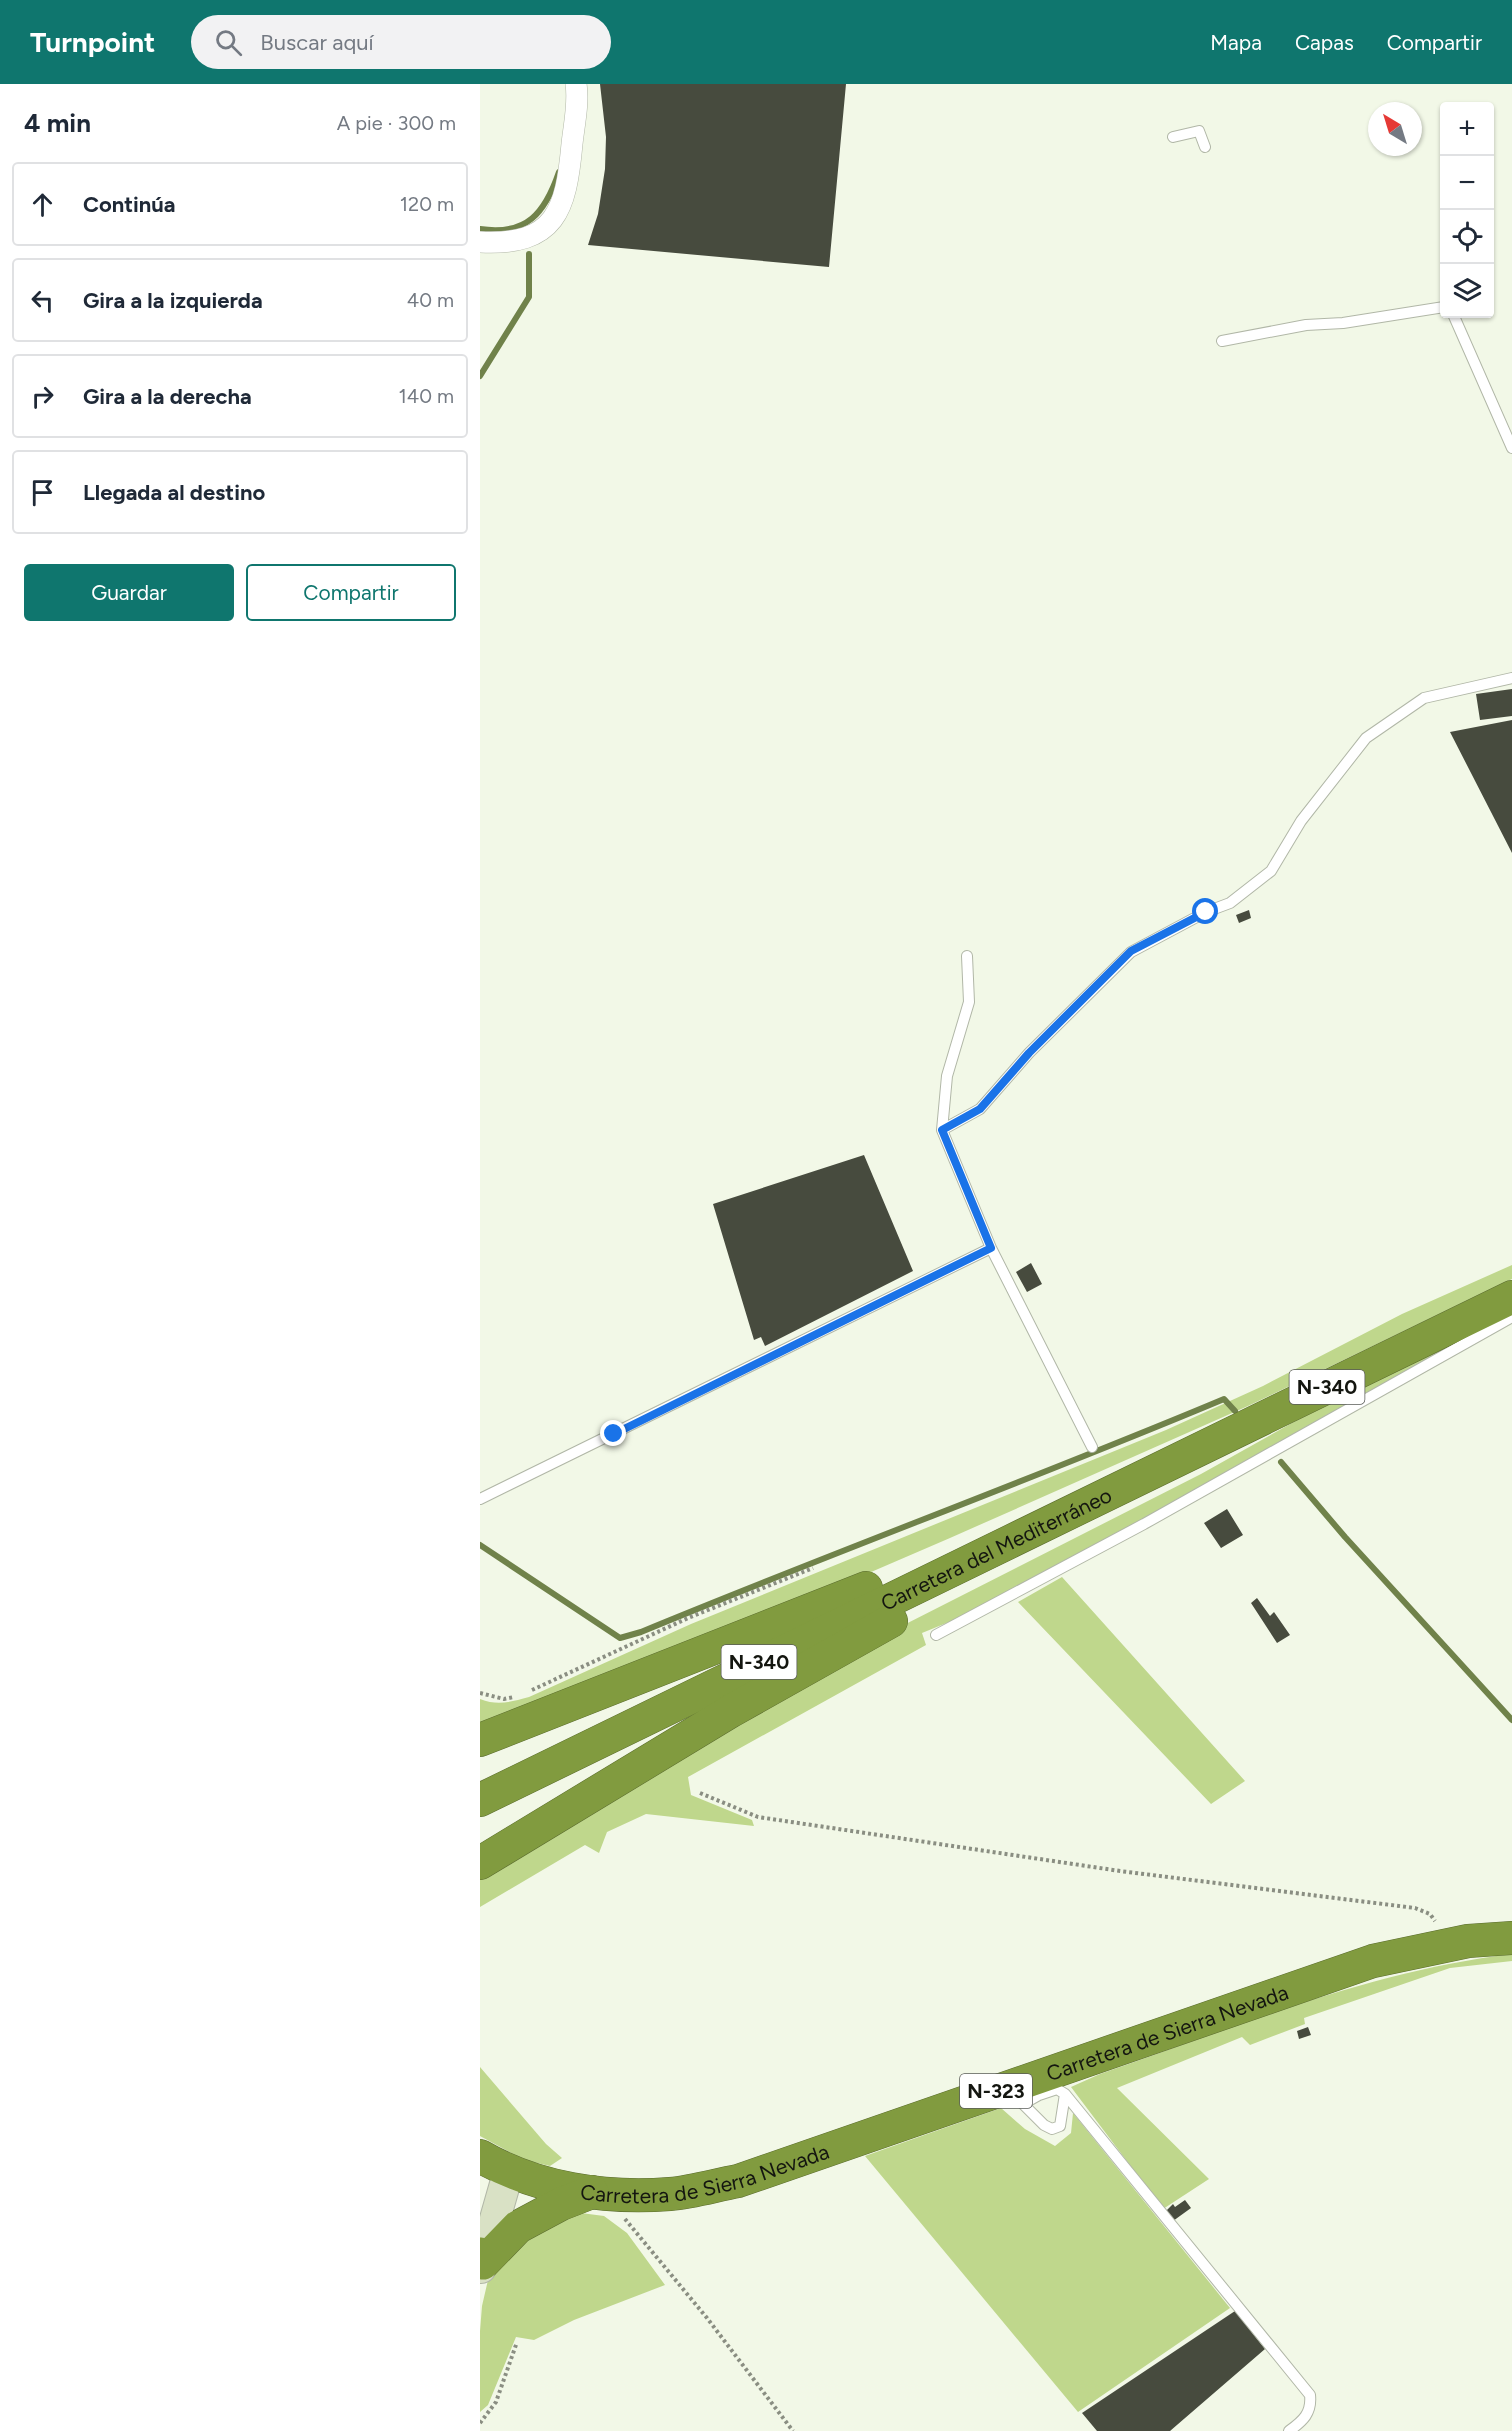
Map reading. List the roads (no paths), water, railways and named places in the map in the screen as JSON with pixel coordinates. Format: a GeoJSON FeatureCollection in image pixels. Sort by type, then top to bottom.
{"type":"FeatureCollection","features":[{"type":"Feature","properties":{"kind":"highway","name":"Carretera del Mediterráneo"},"geometry":{"type":"LineString","coordinates":[[480,1800],[1512,1297]]}},
{"type":"Feature","properties":{"kind":"highway"},"geometry":{"type":"LineString","coordinates":[[480,1740],[910,1570],[1057,1500],[1142,1477]]}},
{"type":"Feature","properties":{"kind":"highway"},"geometry":{"type":"LineString","coordinates":[[480,1863],[731,1711],[960,1582],[1039,1526]]}},
{"type":"Feature","properties":{"kind":"highway","name":"Carretera de Sierra Nevada"},"geometry":{"type":"LineString","coordinates":[[480,2156],[509,2170],[549,2184],[599,2194],[672,2194],[738,2181],[1035,2087],[1373,1961],[1451,1944],[1512,1938]]}},
{"type":"Feature","properties":{"kind":"highway"},"geometry":{"type":"LineString","coordinates":[[481,2262],[518,2227],[561,2204],[599,2194]]}},
{"type":"Feature","properties":{"kind":"street"},"geometry":{"type":"LineString","coordinates":[[480,242],[499,243],[523,238],[543,230],[557,216],[569,170],[576,84]]}},
{"type":"Feature","properties":{"kind":"street"},"geometry":{"type":"LineString","coordinates":[[481,2262],[509,2170]]}},
{"type":"Feature","properties":{"kind":"lane"},"geometry":{"type":"LineString","coordinates":[[1173,137],[1199,130],[1205,147]]}},
{"type":"Feature","properties":{"kind":"lane"},"geometry":{"type":"LineString","coordinates":[[1222,342],[1306,325],[1440,308]]}},
{"type":"Feature","properties":{"kind":"lane"},"geometry":{"type":"LineString","coordinates":[[1455,318],[1512,448]]}},
{"type":"Feature","properties":{"kind":"lane"},"geometry":{"type":"LineString","coordinates":[[942,1130],[980,1109],[1029,1053],[1131,951],[1206,912],[1230,903],[1271,871],[1301,821],[1366,738],[1424,698],[1512,678]]}},
{"type":"Feature","properties":{"kind":"lane"},"geometry":{"type":"LineString","coordinates":[[967,957],[969,1002],[947,1076],[942,1130],[991,1248],[1092,1447]]}},
{"type":"Feature","properties":{"kind":"lane"},"geometry":{"type":"LineString","coordinates":[[480,1499],[991,1248]]}},
{"type":"Feature","properties":{"kind":"lane"},"geometry":{"type":"LineString","coordinates":[[936,1635],[1144,1524],[1512,1317]]}},
{"type":"Feature","properties":{"kind":"lane"},"geometry":{"type":"LineString","coordinates":[[1065,2094],[1060,2126],[1052,2129],[1044,2125],[1023,2104],[1035,2087],[1057,2089],[1065,2094],[1311,2395],[1306,2418],[1289,2431]]}},
{"type":"Feature","properties":{"kind":"waterway"},"geometry":{"type":"LineString","coordinates":[[480,229],[510,229],[532,218],[547,199],[559,172]]}},
{"type":"Feature","properties":{"kind":"waterway"},"geometry":{"type":"LineString","coordinates":[[480,376],[529,297],[529,254]]}},
{"type":"Feature","properties":{"kind":"waterway"},"geometry":{"type":"LineString","coordinates":[[480,1545],[620,1638],[641,1632],[1224,1399],[1235,1411]]}},
{"type":"Feature","properties":{"kind":"waterway"},"geometry":{"type":"LineString","coordinates":[[1281,1462],[1345,1537],[1512,1720]]}}]}
